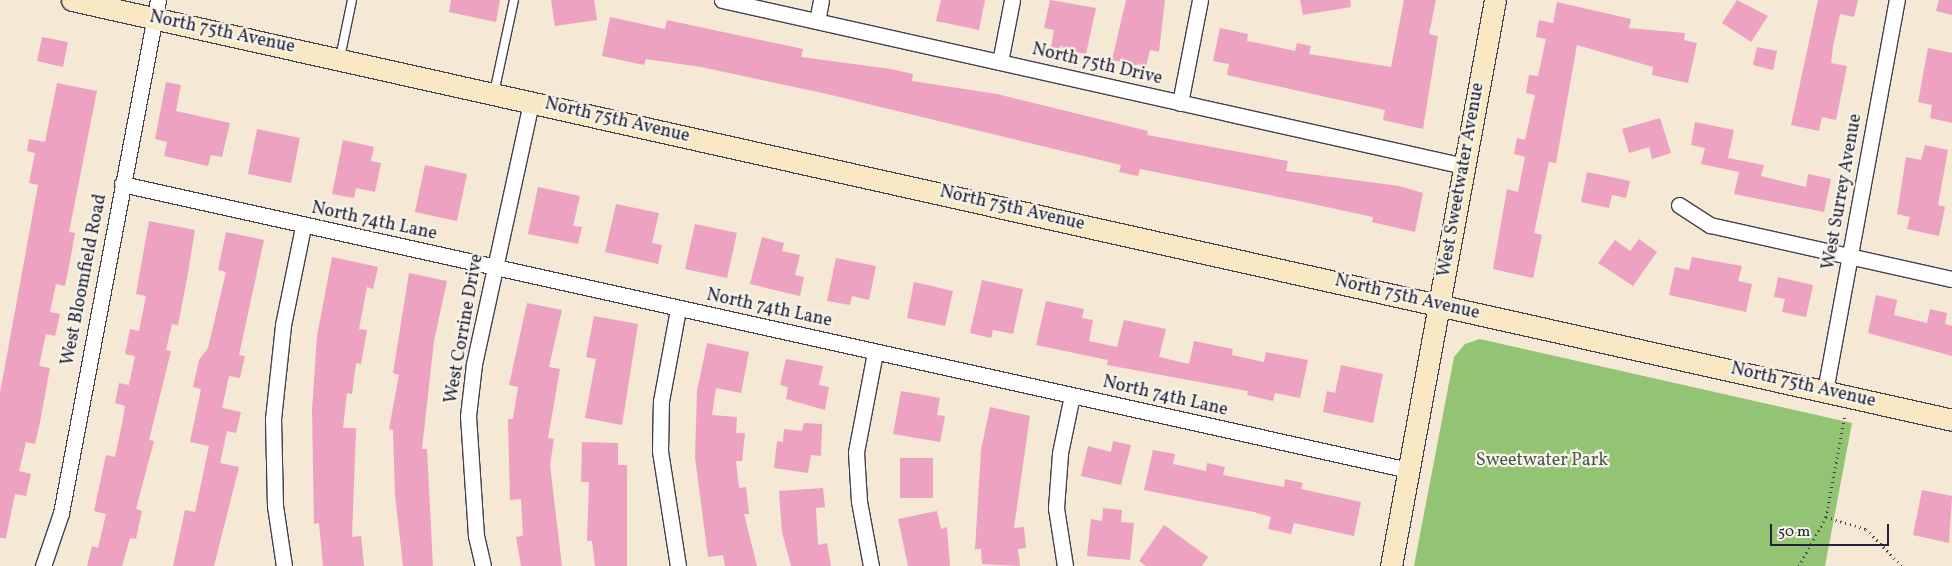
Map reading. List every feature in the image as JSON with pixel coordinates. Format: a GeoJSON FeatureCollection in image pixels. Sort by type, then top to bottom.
{"type":"FeatureCollection","features":[{"type":"Feature","properties":{"kind":"main road","name":"North 75th Avenue"},"geometry":{"type":"LineString","coordinates":[[72,0],[156,9],[340,60],[1952,420]]}},
{"type":"Feature","properties":{"kind":"main road","name":"West Sweetwater Avenue"},"geometry":{"type":"LineString","coordinates":[[1391,566],[1495,0]]}},
{"type":"Feature","properties":{"kind":"street","name":"North 75th Drive"},"geometry":{"type":"LineString","coordinates":[[722,0],[1464,166]]}},
{"type":"Feature","properties":{"kind":"street"},"geometry":{"type":"LineString","coordinates":[[817,21],[821,0]]}},
{"type":"Feature","properties":{"kind":"street"},"geometry":{"type":"LineString","coordinates":[[1000,62],[1012,0]]}},
{"type":"Feature","properties":{"kind":"street"},"geometry":{"type":"LineString","coordinates":[[1180,102],[1200,0]]}},
{"type":"Feature","properties":{"kind":"street","name":"West Surrey Avenue"},"geometry":{"type":"LineString","coordinates":[[1825,391],[1897,0]]}},
{"type":"Feature","properties":{"kind":"street","name":"West Bloomfield Road"},"geometry":{"type":"LineString","coordinates":[[43,566],[61,513],[156,9]]}},
{"type":"Feature","properties":{"kind":"street","name":"West Corrine Drive"},"geometry":{"type":"LineString","coordinates":[[483,566],[476,536],[468,416],[474,364],[531,102]]}},
{"type":"Feature","properties":{"kind":"street","name":"North 74th Lane"},"geometry":{"type":"LineString","coordinates":[[122,184],[303,227],[494,267],[1409,470]]}},
{"type":"Feature","properties":{"kind":"street"},"geometry":{"type":"LineString","coordinates":[[1679,204],[1710,225],[1850,258],[1952,279]]}},
{"type":"Feature","properties":{"kind":"street"},"geometry":{"type":"LineString","coordinates":[[284,566],[275,506],[273,419],[283,326],[303,227]]}},
{"type":"Feature","properties":{"kind":"street"},"geometry":{"type":"LineString","coordinates":[[678,309],[661,400],[660,451],[678,566]]}},
{"type":"Feature","properties":{"kind":"street"},"geometry":{"type":"LineString","coordinates":[[871,566],[858,501],[856,452],[876,352]]}},
{"type":"Feature","properties":{"kind":"street"},"geometry":{"type":"LineString","coordinates":[[1065,566],[1056,508],[1072,395]]}},
{"type":"Feature","properties":{"kind":"lane"},"geometry":{"type":"LineString","coordinates":[[340,60],[352,0]]}},
{"type":"Feature","properties":{"kind":"lane"},"geometry":{"type":"LineString","coordinates":[[494,93],[514,0]]}},
{"type":"Feature","properties":{"kind":"path"},"geometry":{"type":"LineString","coordinates":[[1799,566],[1826,517],[1849,397]]}},
{"type":"Feature","properties":{"kind":"path"},"geometry":{"type":"LineString","coordinates":[[1826,517],[1866,529],[1902,566]]}},
{"type":"Feature","properties":{"kind":"green space","name":"Sweetwater Park"},"geometry":{"type":"Polygon","coordinates":[[[1480,339],[1852,423],[1825,566],[1414,566],[1454,357],[1465,344],[1480,339]]]}},
{"type":"Feature","properties":{"kind":"building"},"geometry":{"type":"Polygon","coordinates":[[[451,0],[500,0],[496,22],[449,12],[451,0]]]}},
{"type":"Feature","properties":{"kind":"building"},"geometry":{"type":"Polygon","coordinates":[[[551,0],[594,0],[597,20],[555,26],[551,0]]]}},
{"type":"Feature","properties":{"kind":"building"},"geometry":{"type":"Polygon","coordinates":[[[941,0],[985,0],[979,30],[936,21],[941,0]]]}},
{"type":"Feature","properties":{"kind":"building"},"geometry":{"type":"Polygon","coordinates":[[[1050,0],[1096,8],[1086,54],[1051,47],[1054,30],[1044,28],[1050,0]]]}},
{"type":"Feature","properties":{"kind":"building"},"geometry":{"type":"Polygon","coordinates":[[[1126,0],[1165,0],[1159,52],[1150,50],[1146,67],[1112,60],[1126,0]]]}},
{"type":"Feature","properties":{"kind":"building"},"geometry":{"type":"Polygon","coordinates":[[[1300,0],[1350,0],[1351,7],[1303,15],[1300,0]]]}},
{"type":"Feature","properties":{"kind":"building"},"geometry":{"type":"Polygon","coordinates":[[[1404,0],[1436,0],[1429,34],[1438,36],[1423,129],[1383,120],[1385,110],[1227,75],[1229,64],[1213,61],[1220,28],[1248,34],[1247,41],[1295,51],[1297,43],[1311,46],[1309,54],[1391,67],[1404,0]]]}},
{"type":"Feature","properties":{"kind":"building"},"geometry":{"type":"Polygon","coordinates":[[[1737,0],[1768,16],[1751,42],[1722,23],[1737,0]]]}},
{"type":"Feature","properties":{"kind":"building"},"geometry":{"type":"Polygon","coordinates":[[[1818,0],[1858,0],[1854,17],[1840,14],[1831,63],[1847,66],[1836,120],[1822,117],[1819,131],[1791,125],[1818,0]]]}},
{"type":"Feature","properties":{"kind":"building"},"geometry":{"type":"Polygon","coordinates":[[[1939,0],[1952,0],[1952,15],[1936,11],[1939,0]]]}},
{"type":"Feature","properties":{"kind":"building"},"geometry":{"type":"Polygon","coordinates":[[[1557,2],[1631,19],[1629,28],[1685,33],[1684,40],[1697,43],[1688,83],[1652,75],[1653,67],[1577,45],[1556,163],[1549,162],[1534,233],[1542,235],[1533,278],[1493,269],[1507,189],[1518,192],[1525,157],[1514,154],[1517,138],[1525,140],[1535,95],[1526,93],[1529,75],[1538,76],[1546,39],[1536,37],[1539,20],[1553,23],[1557,2]]]}},
{"type":"Feature","properties":{"kind":"building"},"geometry":{"type":"Polygon","coordinates":[[[610,17],[665,29],[667,20],[803,49],[801,57],[891,69],[913,74],[912,81],[997,94],[1148,131],[1147,135],[1288,161],[1286,171],[1399,186],[1423,193],[1415,232],[1372,222],[1373,217],[1299,201],[1140,169],[1138,176],[1119,172],[1121,165],[827,94],[701,67],[646,59],[644,65],[602,56],[610,17]]]}},
{"type":"Feature","properties":{"kind":"building"},"geometry":{"type":"Polygon","coordinates":[[[42,37],[68,42],[63,67],[37,61],[42,37]]]}},
{"type":"Feature","properties":{"kind":"building"},"geometry":{"type":"Polygon","coordinates":[[[1757,47],[1777,51],[1773,70],[1753,65],[1757,47]]]}},
{"type":"Feature","properties":{"kind":"building"},"geometry":{"type":"Polygon","coordinates":[[[1928,48],[1952,53],[1952,123],[1930,118],[1932,105],[1918,102],[1928,48]]]}},
{"type":"Feature","properties":{"kind":"building"},"geometry":{"type":"Polygon","coordinates":[[[166,82],[181,85],[176,111],[230,123],[222,157],[211,155],[208,166],[164,156],[167,142],[155,139],[166,82]]]}},
{"type":"Feature","properties":{"kind":"building"},"geometry":{"type":"Polygon","coordinates":[[[57,83],[97,91],[69,232],[75,233],[65,286],[56,284],[50,312],[60,314],[55,336],[46,334],[39,366],[50,368],[40,422],[35,444],[26,442],[19,471],[31,474],[26,496],[15,494],[6,538],[0,538],[0,393],[38,185],[29,183],[35,153],[27,151],[29,139],[45,142],[57,83]]]}},
{"type":"Feature","properties":{"kind":"building"},"geometry":{"type":"Polygon","coordinates":[[[1660,118],[1671,153],[1652,159],[1649,147],[1629,153],[1622,129],[1660,118]]]}},
{"type":"Feature","properties":{"kind":"building"},"geometry":{"type":"Polygon","coordinates":[[[1695,122],[1734,130],[1728,158],[1764,165],[1761,176],[1806,187],[1808,174],[1831,179],[1824,212],[1734,194],[1739,172],[1701,164],[1705,148],[1691,145],[1695,122]]]}},
{"type":"Feature","properties":{"kind":"building"},"geometry":{"type":"Polygon","coordinates":[[[257,129],[300,138],[291,183],[248,174],[257,129]]]}},
{"type":"Feature","properties":{"kind":"building"},"geometry":{"type":"Polygon","coordinates":[[[343,140],[374,147],[371,161],[381,163],[375,192],[356,188],[354,198],[332,194],[343,140]]]}},
{"type":"Feature","properties":{"kind":"building"},"geometry":{"type":"Polygon","coordinates":[[[1925,145],[1948,150],[1938,205],[1945,207],[1939,236],[1907,229],[1910,217],[1897,214],[1906,157],[1921,160],[1925,145]]]}},
{"type":"Feature","properties":{"kind":"building"},"geometry":{"type":"Polygon","coordinates":[[[425,165],[467,174],[457,221],[415,212],[425,165]]]}},
{"type":"Feature","properties":{"kind":"building"},"geometry":{"type":"Polygon","coordinates":[[[1587,172],[1630,181],[1626,198],[1612,195],[1609,208],[1581,202],[1587,172]]]}},
{"type":"Feature","properties":{"kind":"building"},"geometry":{"type":"Polygon","coordinates":[[[538,187],[580,196],[573,226],[582,227],[578,244],[528,234],[538,187]]]}},
{"type":"Feature","properties":{"kind":"building"},"geometry":{"type":"Polygon","coordinates":[[[616,204],[659,213],[652,243],[662,245],[658,264],[605,252],[616,204]]]}},
{"type":"Feature","properties":{"kind":"building"},"geometry":{"type":"Polygon","coordinates":[[[149,221],[195,230],[187,279],[178,325],[172,324],[166,350],[171,351],[149,440],[154,441],[136,509],[142,511],[136,539],[130,538],[122,566],[87,566],[92,546],[98,548],[106,514],[94,511],[106,455],[115,457],[122,424],[125,406],[115,403],[119,383],[129,385],[135,356],[125,354],[130,329],[139,331],[146,296],[136,294],[149,221]]]}},
{"type":"Feature","properties":{"kind":"building"},"geometry":{"type":"Polygon","coordinates":[[[695,224],[737,233],[727,278],[685,269],[695,224]]]}},
{"type":"Feature","properties":{"kind":"building"},"geometry":{"type":"Polygon","coordinates":[[[226,232],[264,240],[239,355],[245,356],[240,378],[229,376],[222,408],[241,412],[236,433],[227,431],[220,463],[239,467],[214,566],[173,566],[185,510],[195,512],[209,446],[190,442],[201,389],[193,387],[199,360],[208,348],[226,272],[218,270],[226,232]]]}},
{"type":"Feature","properties":{"kind":"building"},"geometry":{"type":"Polygon","coordinates":[[[762,237],[784,243],[782,251],[800,255],[795,275],[804,277],[800,296],[750,284],[762,237]]]}},
{"type":"Feature","properties":{"kind":"building"},"geometry":{"type":"Polygon","coordinates":[[[1639,239],[1657,252],[1633,286],[1598,263],[1615,240],[1630,251],[1639,239]]]}},
{"type":"Feature","properties":{"kind":"building"},"geometry":{"type":"Polygon","coordinates":[[[332,257],[378,267],[373,289],[367,287],[359,329],[367,330],[361,364],[356,363],[352,394],[347,393],[343,428],[356,428],[352,537],[361,536],[364,566],[323,566],[319,523],[314,524],[312,410],[317,336],[332,257]]]}},
{"type":"Feature","properties":{"kind":"building"},"geometry":{"type":"Polygon","coordinates":[[[1692,257],[1742,266],[1738,281],[1752,284],[1746,312],[1669,295],[1675,267],[1689,270],[1692,257]]]}},
{"type":"Feature","properties":{"kind":"building"},"geometry":{"type":"Polygon","coordinates":[[[836,258],[876,266],[869,300],[852,296],[850,305],[827,301],[836,258]]]}},
{"type":"Feature","properties":{"kind":"building"},"geometry":{"type":"Polygon","coordinates":[[[409,273],[447,281],[434,341],[422,449],[427,449],[433,566],[403,566],[395,495],[393,430],[389,429],[399,375],[393,373],[409,273]]]}},
{"type":"Feature","properties":{"kind":"building"},"geometry":{"type":"Polygon","coordinates":[[[1778,277],[1813,285],[1806,317],[1782,312],[1785,299],[1774,297],[1778,277]]]}},
{"type":"Feature","properties":{"kind":"building"},"geometry":{"type":"Polygon","coordinates":[[[982,280],[1023,289],[1013,334],[993,330],[991,338],[970,333],[982,280]]]}},
{"type":"Feature","properties":{"kind":"building"},"geometry":{"type":"Polygon","coordinates":[[[914,282],[953,291],[945,326],[907,318],[914,282]]]}},
{"type":"Feature","properties":{"kind":"building"},"geometry":{"type":"Polygon","coordinates":[[[1876,295],[1897,300],[1894,315],[1927,323],[1930,309],[1947,313],[1945,324],[1952,326],[1952,356],[1868,333],[1876,295]]]}},
{"type":"Feature","properties":{"kind":"building"},"geometry":{"type":"Polygon","coordinates":[[[1046,301],[1084,309],[1082,318],[1093,320],[1089,341],[1117,347],[1124,320],[1166,329],[1159,357],[1189,364],[1194,341],[1233,349],[1232,355],[1264,362],[1266,352],[1308,360],[1300,398],[1275,393],[1273,401],[1247,395],[1248,391],[1107,365],[1108,360],[1036,345],[1046,301]]]}},
{"type":"Feature","properties":{"kind":"building"},"geometry":{"type":"Polygon","coordinates":[[[527,303],[562,310],[549,367],[560,369],[548,438],[554,439],[550,465],[562,566],[521,566],[516,537],[523,536],[521,499],[510,500],[508,419],[513,419],[518,387],[509,385],[527,303]]]}},
{"type":"Feature","properties":{"kind":"building"},"geometry":{"type":"Polygon","coordinates":[[[594,316],[638,324],[622,425],[585,418],[596,359],[586,357],[594,316]]]}},
{"type":"Feature","properties":{"kind":"building"},"geometry":{"type":"Polygon","coordinates":[[[707,343],[749,352],[741,393],[716,388],[712,415],[737,417],[736,433],[745,433],[742,461],[736,461],[739,488],[746,487],[749,514],[744,514],[757,566],[725,566],[723,555],[708,557],[695,457],[697,391],[707,343]]]}},
{"type":"Feature","properties":{"kind":"building"},"geometry":{"type":"Polygon","coordinates":[[[786,359],[823,366],[819,385],[829,387],[825,410],[786,399],[788,387],[780,385],[786,359]]]}},
{"type":"Feature","properties":{"kind":"building"},"geometry":{"type":"Polygon","coordinates":[[[1341,365],[1383,374],[1373,423],[1323,412],[1327,391],[1335,393],[1341,365]]]}},
{"type":"Feature","properties":{"kind":"building"},"geometry":{"type":"Polygon","coordinates":[[[901,391],[940,398],[937,415],[945,416],[940,442],[893,434],[901,391]]]}},
{"type":"Feature","properties":{"kind":"building"},"geometry":{"type":"Polygon","coordinates":[[[990,407],[1030,416],[1014,528],[1024,527],[1026,548],[1018,549],[1020,566],[982,564],[981,549],[975,549],[981,450],[990,407]]]}},
{"type":"Feature","properties":{"kind":"building"},"geometry":{"type":"Polygon","coordinates":[[[804,423],[822,424],[821,456],[811,455],[808,473],[774,468],[777,441],[783,442],[784,429],[802,431],[804,423]]]}},
{"type":"Feature","properties":{"kind":"building"},"geometry":{"type":"Polygon","coordinates":[[[1113,441],[1131,445],[1121,485],[1081,476],[1088,446],[1111,452],[1113,441]]]}},
{"type":"Feature","properties":{"kind":"building"},"geometry":{"type":"Polygon","coordinates":[[[582,442],[618,443],[618,465],[627,465],[627,566],[595,566],[592,541],[587,541],[589,482],[581,482],[582,442]]]}},
{"type":"Feature","properties":{"kind":"building"},"geometry":{"type":"Polygon","coordinates":[[[1153,450],[1175,454],[1173,464],[1206,471],[1207,463],[1225,467],[1223,475],[1284,487],[1285,479],[1303,483],[1301,489],[1361,502],[1354,536],[1294,523],[1291,534],[1268,529],[1271,517],[1144,490],[1153,450]]]}},
{"type":"Feature","properties":{"kind":"building"},"geometry":{"type":"Polygon","coordinates":[[[900,458],[933,458],[933,498],[900,498],[900,458]]]}},
{"type":"Feature","properties":{"kind":"building"},"geometry":{"type":"Polygon","coordinates":[[[823,488],[825,507],[816,508],[818,545],[827,543],[831,566],[791,566],[782,532],[779,491],[823,488]]]}},
{"type":"Feature","properties":{"kind":"building"},"geometry":{"type":"Polygon","coordinates":[[[1922,490],[1952,496],[1949,543],[1913,535],[1922,490]]]}},
{"type":"Feature","properties":{"kind":"building"},"geometry":{"type":"Polygon","coordinates":[[[1103,508],[1122,510],[1121,522],[1134,523],[1130,560],[1087,556],[1091,519],[1102,521],[1103,508]]]}},
{"type":"Feature","properties":{"kind":"building"},"geometry":{"type":"Polygon","coordinates":[[[937,511],[941,529],[947,527],[950,566],[908,566],[898,519],[937,511]]]}},
{"type":"Feature","properties":{"kind":"building"},"geometry":{"type":"Polygon","coordinates":[[[1164,525],[1208,557],[1202,566],[1146,566],[1139,561],[1164,525]]]}}]}
